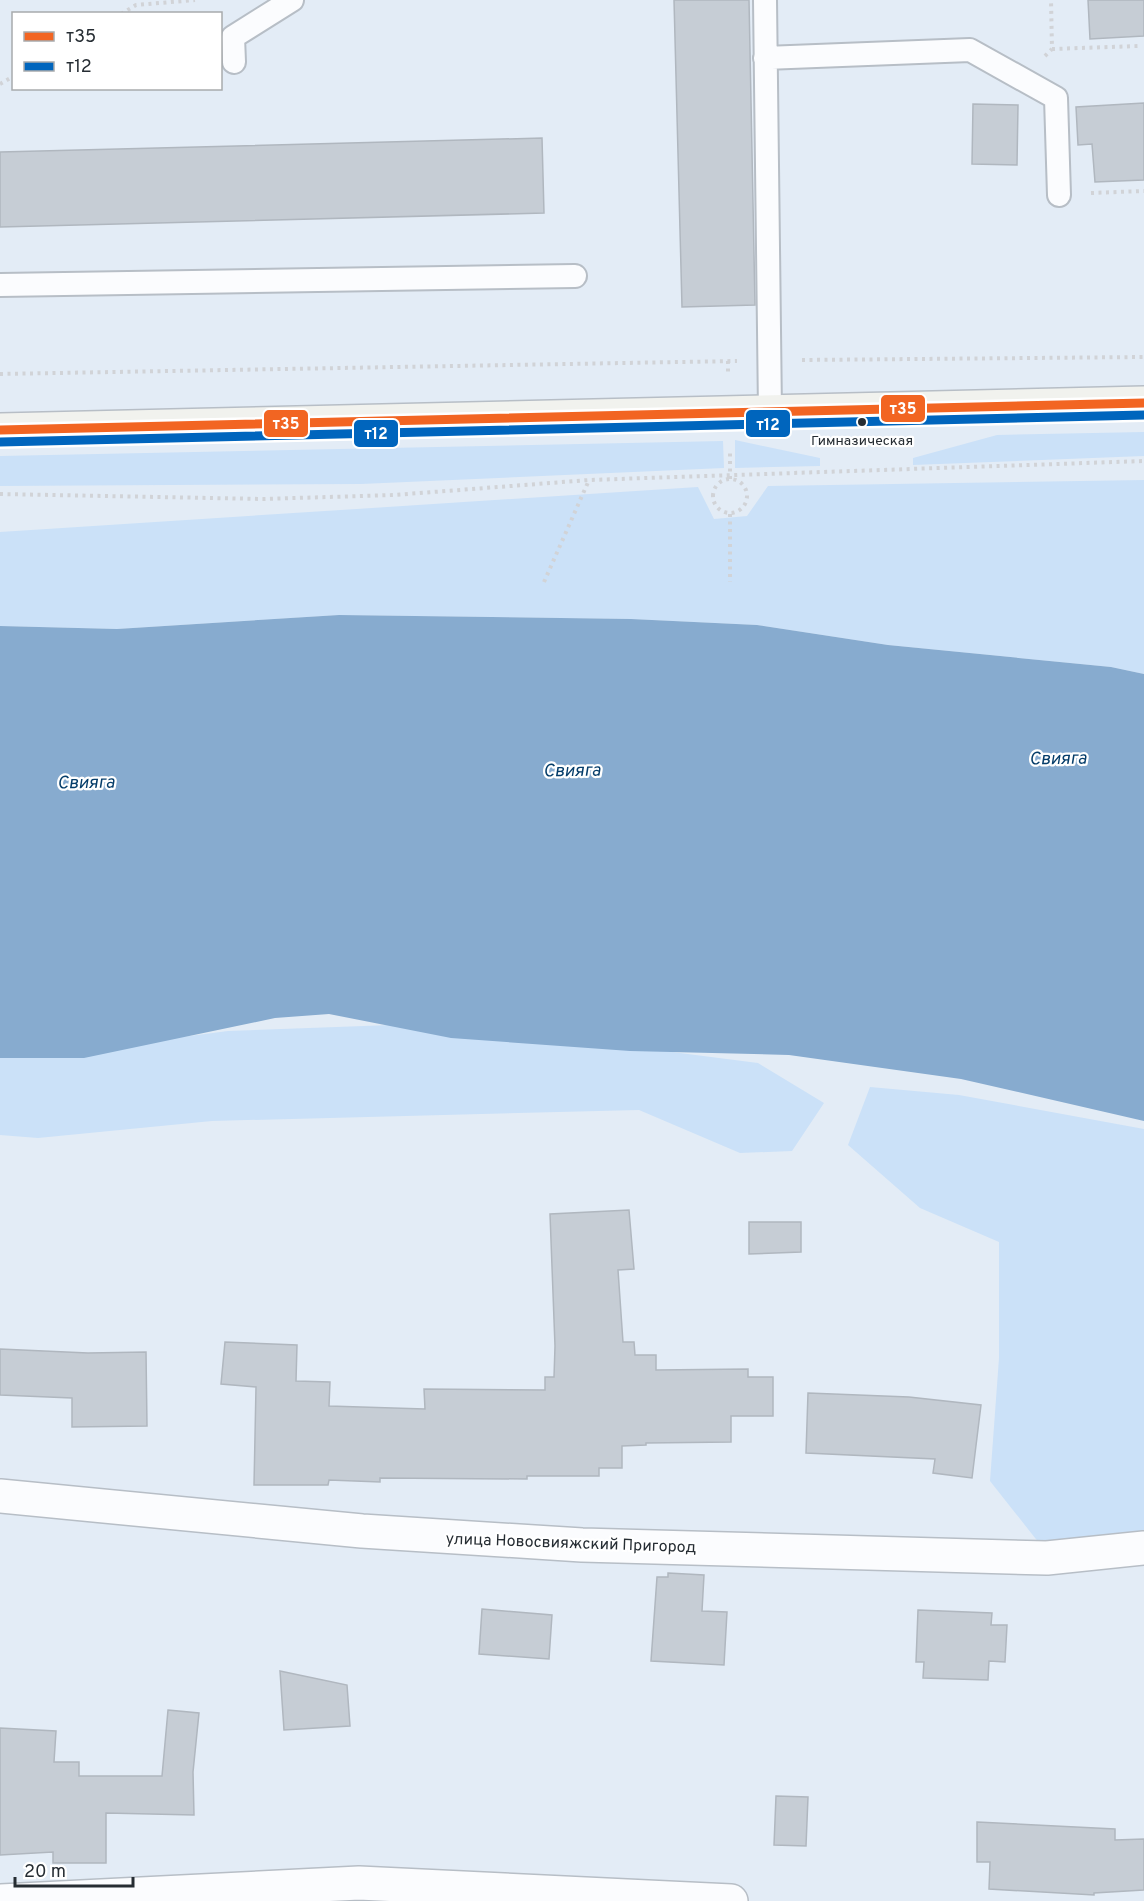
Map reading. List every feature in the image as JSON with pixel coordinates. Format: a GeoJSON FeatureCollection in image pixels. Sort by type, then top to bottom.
{"type":"FeatureCollection","features":[{"type":"Feature","properties":{"kind":"street"},"geometry":{"type":"LineString","coordinates":[[0,430],[1144,403]]}},
{"type":"Feature","properties":{"kind":"street","name":"улица Новосвияжский Пригород"},"geometry":{"type":"LineString","coordinates":[[0,1496],[362,1532],[582,1545],[1047,1558],[1144,1548]]}},
{"type":"Feature","properties":{"kind":"street"},"geometry":{"type":"LineString","coordinates":[[0,1901],[359,1883],[731,1901]]}},
{"type":"Feature","properties":{"kind":"lane"},"geometry":{"type":"LineString","coordinates":[[234,62],[233,38],[292,0]]}},
{"type":"Feature","properties":{"kind":"lane"},"geometry":{"type":"LineString","coordinates":[[765,0],[770,412]]}},
{"type":"Feature","properties":{"kind":"lane"},"geometry":{"type":"LineString","coordinates":[[765,58],[970,50],[1056,99],[1059,195]]}},
{"type":"Feature","properties":{"kind":"lane"},"geometry":{"type":"LineString","coordinates":[[0,285],[575,276]]}},
{"type":"Feature","properties":{"kind":"path"},"geometry":{"type":"LineString","coordinates":[[124,12],[136,4],[195,0]]}},
{"type":"Feature","properties":{"kind":"path"},"geometry":{"type":"LineString","coordinates":[[1051,0],[1052,50]]}},
{"type":"Feature","properties":{"kind":"path"},"geometry":{"type":"LineString","coordinates":[[1021,79],[1052,50],[1138,46]]}},
{"type":"Feature","properties":{"kind":"path"},"geometry":{"type":"LineString","coordinates":[[1059,195],[1144,191]]}},
{"type":"Feature","properties":{"kind":"path"},"geometry":{"type":"LineString","coordinates":[[0,375],[769,360],[1144,357]]}},
{"type":"Feature","properties":{"kind":"path"},"geometry":{"type":"LineString","coordinates":[[0,494],[264,499],[394,495],[589,480],[1144,461]]}},
{"type":"Feature","properties":{"kind":"path"},"geometry":{"type":"LineString","coordinates":[[730,476],[740,482],[747,491],[746,502],[740,511],[730,514],[719,511],[713,502],[713,491],[719,482],[730,476]]}},
{"type":"Feature","properties":{"kind":"path"},"geometry":{"type":"LineString","coordinates":[[544,582],[589,480]]}},
{"type":"Feature","properties":{"kind":"path"},"geometry":{"type":"LineString","coordinates":[[730,514],[730,582]]}},
{"type":"Feature","properties":{"kind":"shaded area"},"geometry":{"type":"Polygon","coordinates":[[[1144,432],[1144,456],[913,465],[913,458],[997,435],[1144,432]]]}},
{"type":"Feature","properties":{"kind":"shaded area"},"geometry":{"type":"Polygon","coordinates":[[[735,440],[820,458],[820,466],[735,468],[735,440]]]}},
{"type":"Feature","properties":{"kind":"shaded area"},"geometry":{"type":"Polygon","coordinates":[[[723,441],[724,468],[361,484],[0,486],[0,456],[723,441]]]}},
{"type":"Feature","properties":{"kind":"shaded area"},"geometry":{"type":"Polygon","coordinates":[[[1144,480],[1144,674],[1111,667],[888,645],[757,625],[631,619],[339,615],[117,629],[0,626],[0,532],[698,487],[714,519],[747,516],[768,486],[1144,480]]]}},
{"type":"Feature","properties":{"kind":"shaded area"},"geometry":{"type":"Polygon","coordinates":[[[446,1023],[758,1063],[824,1103],[792,1151],[740,1153],[639,1110],[212,1121],[38,1138],[0,1135],[0,1049],[58,1053],[228,1031],[446,1023]]]}},
{"type":"Feature","properties":{"kind":"shaded area"},"geometry":{"type":"Polygon","coordinates":[[[870,1087],[959,1095],[1144,1129],[1144,1541],[1043,1548],[990,1481],[999,1358],[999,1242],[920,1208],[848,1145],[870,1087]]]}},
{"type":"Feature","properties":{"kind":"water","name":"Свияга"},"geometry":{"type":"Polygon","coordinates":[[[339,615],[631,619],[757,625],[888,645],[1111,667],[1144,674],[1144,1121],[961,1079],[789,1055],[630,1051],[451,1038],[329,1014],[275,1018],[84,1058],[0,1058],[0,626],[117,629],[339,615]]]}},
{"type":"Feature","properties":{"kind":"building"},"geometry":{"type":"Polygon","coordinates":[[[674,0],[749,0],[755,305],[682,307],[674,0]]]}},
{"type":"Feature","properties":{"kind":"building"},"geometry":{"type":"Polygon","coordinates":[[[1088,0],[1144,0],[1144,36],[1090,39],[1088,0]]]}},
{"type":"Feature","properties":{"kind":"building"},"geometry":{"type":"Polygon","coordinates":[[[1144,103],[1144,180],[1095,182],[1092,144],[1078,145],[1076,107],[1144,103]]]}},
{"type":"Feature","properties":{"kind":"building"},"geometry":{"type":"Polygon","coordinates":[[[973,104],[1018,105],[1017,165],[972,164],[973,104]]]}},
{"type":"Feature","properties":{"kind":"building"},"geometry":{"type":"Polygon","coordinates":[[[542,138],[544,213],[0,227],[0,152],[542,138]]]}},
{"type":"Feature","properties":{"kind":"building"},"geometry":{"type":"Polygon","coordinates":[[[629,1210],[634,1269],[618,1270],[623,1342],[634,1342],[635,1355],[656,1355],[656,1370],[748,1369],[748,1377],[773,1377],[773,1416],[731,1416],[731,1442],[646,1443],[646,1445],[622,1446],[622,1468],[599,1468],[599,1476],[527,1476],[527,1479],[380,1478],[380,1482],[329,1480],[328,1485],[254,1485],[256,1387],[221,1384],[225,1342],[297,1345],[296,1381],[330,1382],[329,1406],[425,1409],[424,1389],[545,1390],[545,1377],[554,1377],[555,1346],[550,1214],[629,1210]]]}},
{"type":"Feature","properties":{"kind":"building"},"geometry":{"type":"Polygon","coordinates":[[[749,1222],[801,1222],[801,1252],[749,1254],[749,1222]]]}},
{"type":"Feature","properties":{"kind":"building"},"geometry":{"type":"Polygon","coordinates":[[[0,1349],[88,1353],[146,1352],[147,1426],[72,1427],[72,1398],[0,1395],[0,1349]]]}},
{"type":"Feature","properties":{"kind":"building"},"geometry":{"type":"Polygon","coordinates":[[[808,1393],[909,1397],[981,1405],[972,1478],[933,1473],[935,1459],[806,1453],[808,1393]]]}},
{"type":"Feature","properties":{"kind":"building"},"geometry":{"type":"Polygon","coordinates":[[[668,1573],[704,1575],[702,1611],[727,1612],[724,1665],[651,1661],[657,1577],[668,1577],[668,1573]]]}},
{"type":"Feature","properties":{"kind":"building"},"geometry":{"type":"Polygon","coordinates":[[[482,1609],[552,1615],[549,1659],[479,1654],[482,1609]]]}},
{"type":"Feature","properties":{"kind":"building"},"geometry":{"type":"Polygon","coordinates":[[[918,1610],[992,1613],[991,1625],[1007,1625],[1005,1662],[989,1661],[988,1680],[923,1678],[924,1662],[916,1662],[918,1610]]]}},
{"type":"Feature","properties":{"kind":"building"},"geometry":{"type":"Polygon","coordinates":[[[280,1671],[347,1685],[350,1726],[284,1730],[280,1671]]]}},
{"type":"Feature","properties":{"kind":"building"},"geometry":{"type":"Polygon","coordinates":[[[168,1710],[199,1713],[193,1772],[194,1815],[106,1813],[106,1863],[53,1863],[53,1852],[0,1855],[0,1728],[56,1731],[54,1762],[79,1762],[79,1776],[162,1776],[168,1710]]]}},
{"type":"Feature","properties":{"kind":"building"},"geometry":{"type":"Polygon","coordinates":[[[776,1796],[808,1797],[806,1846],[774,1845],[776,1796]]]}},
{"type":"Feature","properties":{"kind":"building"},"geometry":{"type":"Polygon","coordinates":[[[977,1822],[1115,1829],[1115,1840],[1144,1839],[1144,1890],[1094,1893],[1094,1895],[989,1889],[990,1862],[977,1862],[977,1822]]]}},
{"type":"Feature","properties":{"kind":"transit line","name":"т35"},"geometry":{"type":"LineString","coordinates":[[0,430],[1144,403]]}},
{"type":"Feature","properties":{"kind":"transit line","name":"т12"},"geometry":{"type":"LineString","coordinates":[[0,442],[1144,415]]}},
{"type":"Feature","properties":{"kind":"place","name":"Гимназическая"},"geometry":{"type":"Point","coordinates":[862,422]}}]}
